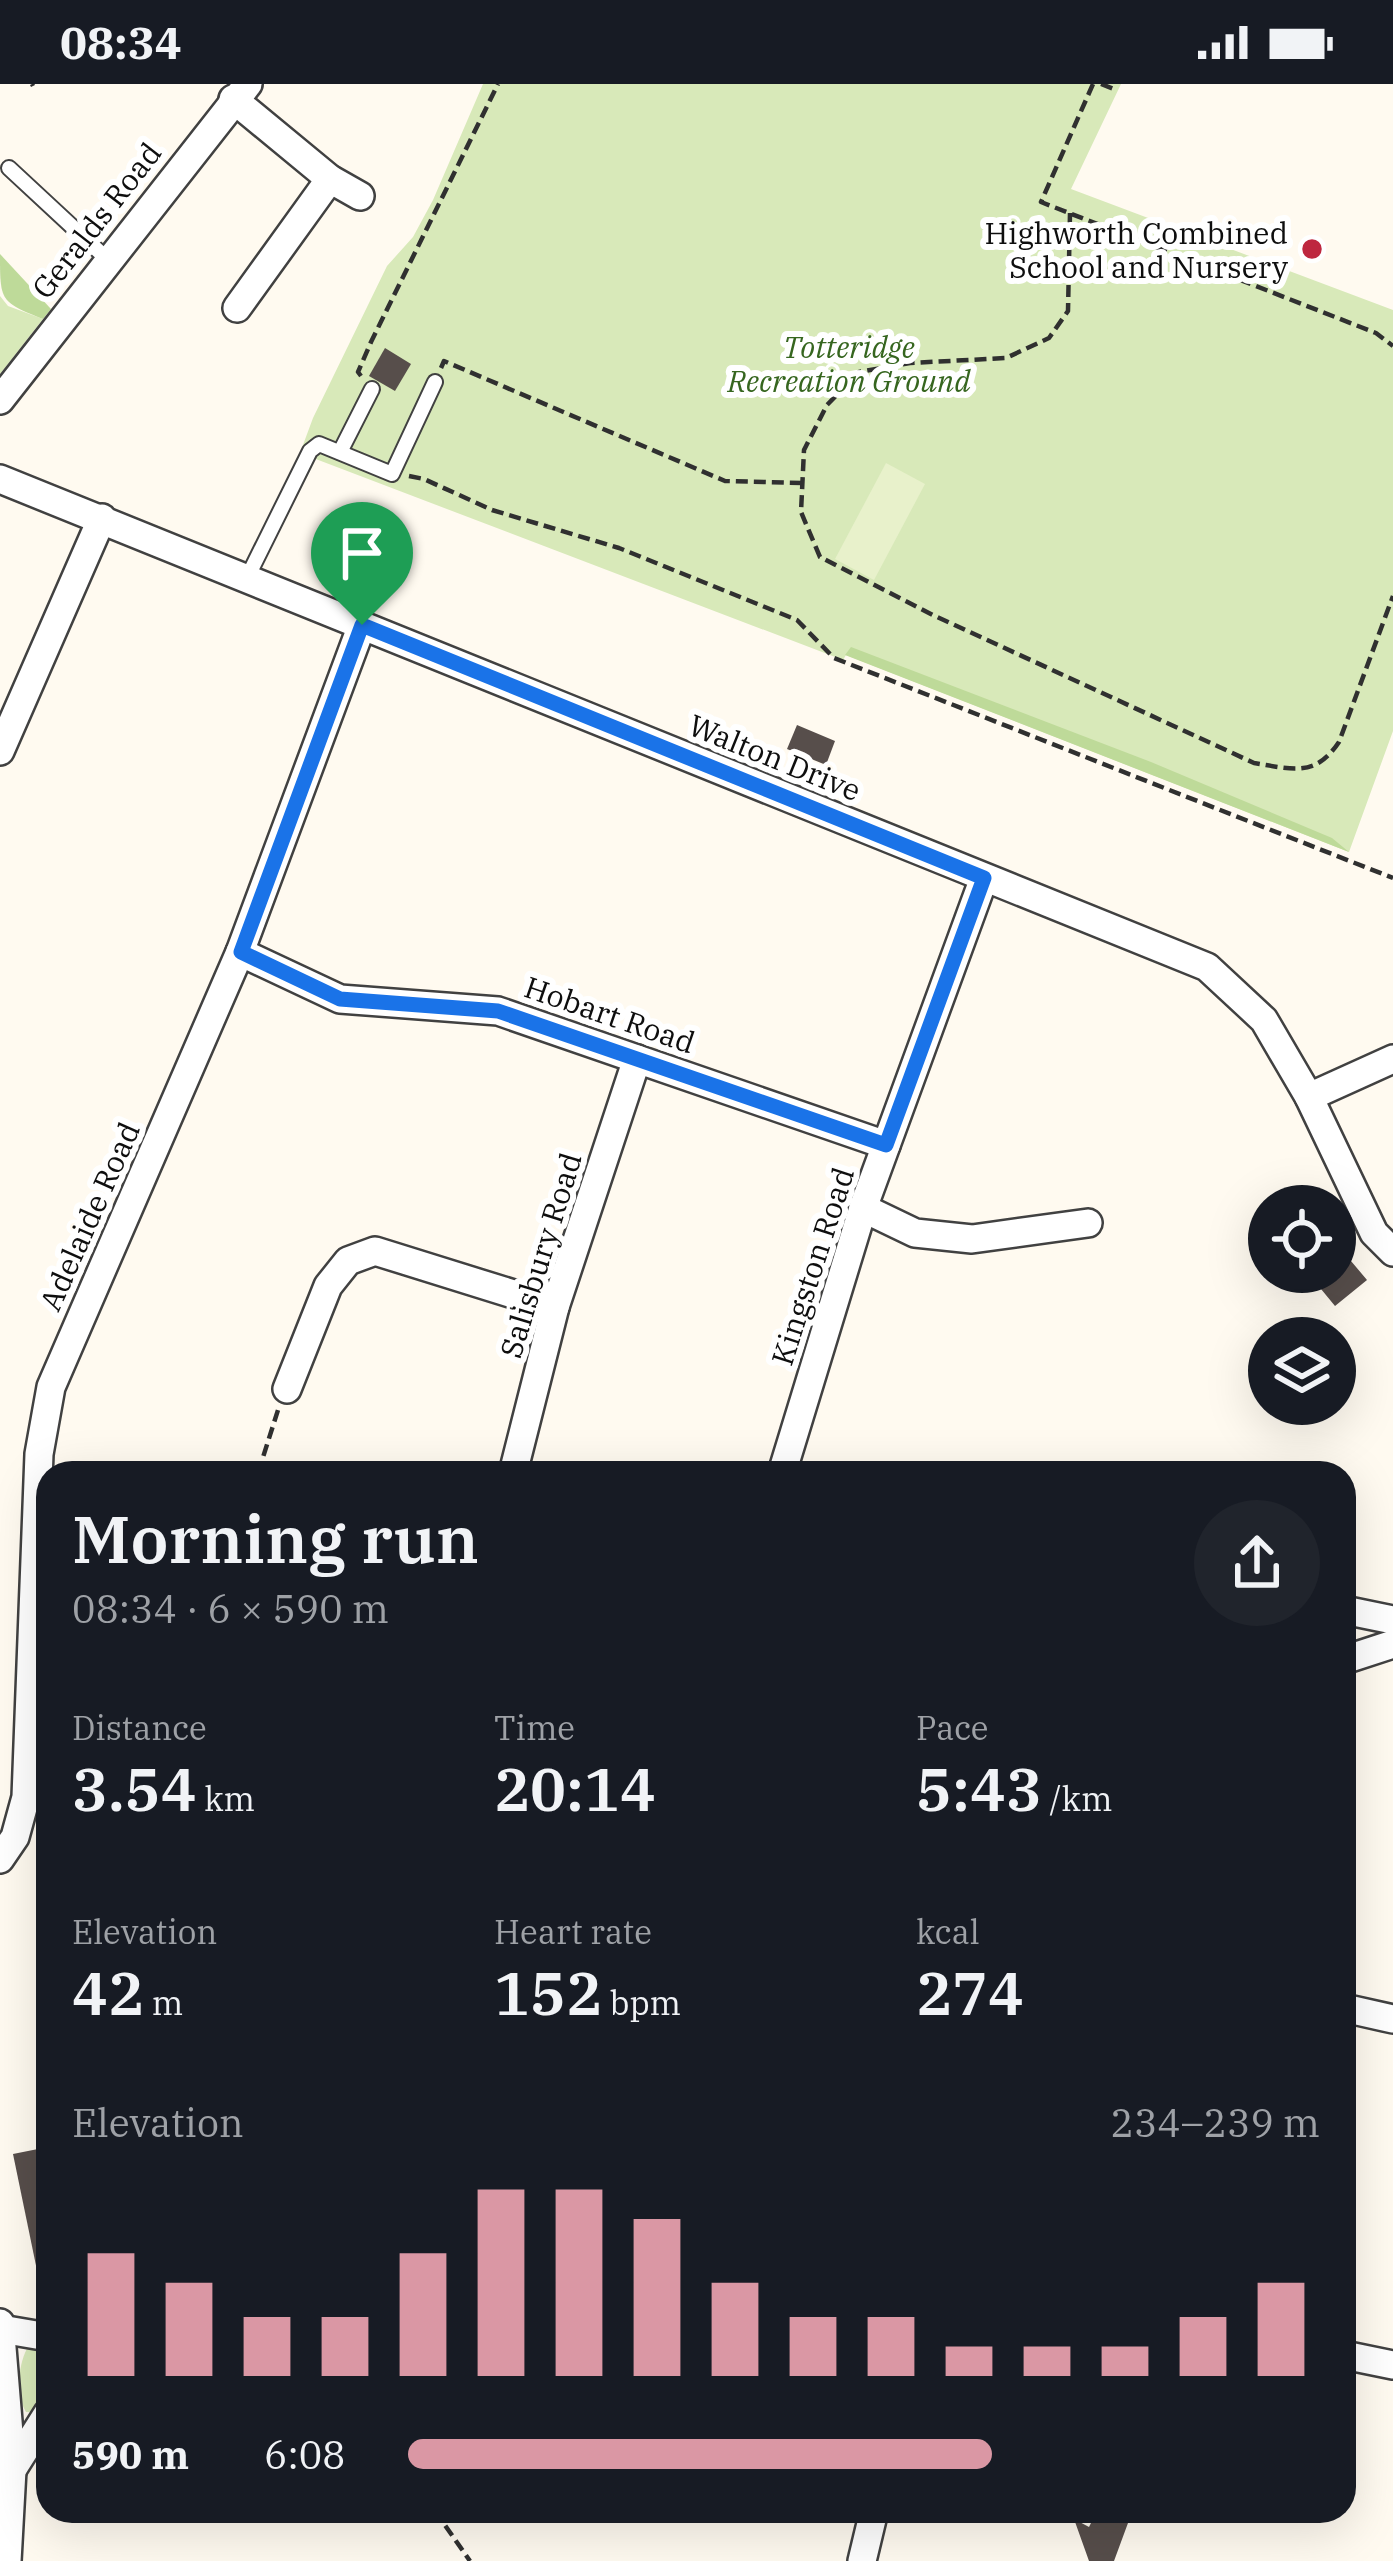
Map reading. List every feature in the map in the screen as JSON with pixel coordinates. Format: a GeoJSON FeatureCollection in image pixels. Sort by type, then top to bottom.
{"type":"FeatureCollection","features":[{"type":"Feature","properties":{"kind":"street"},"geometry":{"type":"LineString","coordinates":[[240,92],[330,179],[361,196]]}},
{"type":"Feature","properties":{"kind":"street","name":"Geralds Road"},"geometry":{"type":"LineString","coordinates":[[0,400],[240,92]]}},
{"type":"Feature","properties":{"kind":"street"},"geometry":{"type":"LineString","coordinates":[[237,308],[330,179]]}},
{"type":"Feature","properties":{"kind":"street","name":"Walton Drive"},"geometry":{"type":"LineString","coordinates":[[0,478],[1208,967],[1264,1020],[1309,1097],[1374,1233],[1393,1252]]}},
{"type":"Feature","properties":{"kind":"street"},"geometry":{"type":"LineString","coordinates":[[0,751],[102,518]]}},
{"type":"Feature","properties":{"kind":"street","name":"Adelaide Road"},"geometry":{"type":"LineString","coordinates":[[39,1461],[51,1388],[241,952],[362,625]]}},
{"type":"Feature","properties":{"kind":"street","name":"Kingston Road"},"geometry":{"type":"LineString","coordinates":[[786,1461],[863,1208],[984,878]]}},
{"type":"Feature","properties":{"kind":"street","name":"Hobart Road"},"geometry":{"type":"LineString","coordinates":[[241,952],[340,999],[498,1011],[886,1145]]}},
{"type":"Feature","properties":{"kind":"street","name":"Salisbury Road"},"geometry":{"type":"LineString","coordinates":[[516,1461],[555,1307],[637,1059]]}},
{"type":"Feature","properties":{"kind":"street"},"geometry":{"type":"LineString","coordinates":[[1309,1097],[1393,1059]]}},
{"type":"Feature","properties":{"kind":"street"},"geometry":{"type":"LineString","coordinates":[[863,1208],[915,1233],[972,1239],[1088,1222]]}},
{"type":"Feature","properties":{"kind":"street"},"geometry":{"type":"LineString","coordinates":[[287,1389],[328,1286],[348,1262],[375,1251],[555,1307]]}},
{"type":"Feature","properties":{"kind":"street"},"geometry":{"type":"LineString","coordinates":[[1356,1612],[1393,1620]]}},
{"type":"Feature","properties":{"kind":"street","name":"Adelaide Road"},"geometry":{"type":"LineString","coordinates":[[0,1859],[15,1837],[26,1797],[36,1644]]}},
{"type":"Feature","properties":{"kind":"street"},"geometry":{"type":"LineString","coordinates":[[1356,1656],[1393,1644]]}},
{"type":"Feature","properties":{"kind":"street"},"geometry":{"type":"LineString","coordinates":[[1356,2011],[1393,2019]]}},
{"type":"Feature","properties":{"kind":"street"},"geometry":{"type":"LineString","coordinates":[[8,2561],[12,2470],[0,2326],[36,2334]]}},
{"type":"Feature","properties":{"kind":"street"},"geometry":{"type":"LineString","coordinates":[[1356,2357],[1393,2365]]}},
{"type":"Feature","properties":{"kind":"street"},"geometry":{"type":"LineString","coordinates":[[12,2470],[36,2432]]}},
{"type":"Feature","properties":{"kind":"street"},"geometry":{"type":"LineString","coordinates":[[862,2561],[871,2523]]}},
{"type":"Feature","properties":{"kind":"lane"},"geometry":{"type":"LineString","coordinates":[[9,167],[107,260]]}},
{"type":"Feature","properties":{"kind":"lane"},"geometry":{"type":"LineString","coordinates":[[248,578],[310,451],[319,444],[392,474],[435,382]]}},
{"type":"Feature","properties":{"kind":"lane"},"geometry":{"type":"LineString","coordinates":[[340,452],[372,389]]}},
{"type":"Feature","properties":{"kind":"path"},"geometry":{"type":"LineString","coordinates":[[372,389],[358,372],[498,84]]}},
{"type":"Feature","properties":{"kind":"path"},"geometry":{"type":"LineString","coordinates":[[1093,84],[1041,202],[1376,333],[1393,346]]}},
{"type":"Feature","properties":{"kind":"path"},"geometry":{"type":"LineString","coordinates":[[1101,84],[1114,88]]}},
{"type":"Feature","properties":{"kind":"path"},"geometry":{"type":"LineString","coordinates":[[1070,213],[1068,310],[1049,338],[1006,358],[910,363],[859,372],[827,405],[804,450],[802,483],[801,512],[820,557],[932,615],[1254,763],[1300,770],[1327,760],[1339,742],[1393,596]]}},
{"type":"Feature","properties":{"kind":"path"},"geometry":{"type":"LineString","coordinates":[[435,382],[444,361],[725,481],[802,483]]}},
{"type":"Feature","properties":{"kind":"path"},"geometry":{"type":"LineString","coordinates":[[392,474],[424,479],[492,510],[619,548],[797,620],[834,658],[1393,878]]}},
{"type":"Feature","properties":{"kind":"path"},"geometry":{"type":"LineString","coordinates":[[262,1461],[287,1389]]}},
{"type":"Feature","properties":{"kind":"path"},"geometry":{"type":"LineString","coordinates":[[443,2523],[470,2561]]}},
{"type":"Feature","properties":{"kind":"green space","name":"Totteridge Recreation Ground"},"geometry":{"type":"Polygon","coordinates":[[[483,84],[1121,84],[1071,189],[1393,310],[1393,731],[1349,852],[846,655],[843,660],[300,453],[387,266],[413,237],[433,200],[483,84]]]}},
{"type":"Feature","properties":{"kind":"green space"},"geometry":{"type":"Polygon","coordinates":[[[0,254],[51,309],[43,319],[5,298],[0,254]]]}},
{"type":"Feature","properties":{"kind":"green space"},"geometry":{"type":"Polygon","coordinates":[[[0,296],[8,306],[43,319],[0,374],[0,296]]]}},
{"type":"Feature","properties":{"kind":"green space"},"geometry":{"type":"Polygon","coordinates":[[[886,463],[925,484],[874,580],[835,559],[886,463]]]}},
{"type":"Feature","properties":{"kind":"green space"},"geometry":{"type":"Polygon","coordinates":[[[851,647],[1151,762],[1332,838],[1349,852],[845,655],[851,647]]]}},
{"type":"Feature","properties":{"kind":"green space"},"geometry":{"type":"Polygon","coordinates":[[[29,2345],[36,2346],[34,2412],[26,2412],[19,2388],[29,2345]]]}},
{"type":"Feature","properties":{"kind":"building"},"geometry":{"type":"Polygon","coordinates":[[[385,348],[411,364],[395,391],[369,376],[385,348]]]}},
{"type":"Feature","properties":{"kind":"building"},"geometry":{"type":"Polygon","coordinates":[[[797,725],[835,741],[826,765],[787,749],[797,725]]]}},
{"type":"Feature","properties":{"kind":"building"},"geometry":{"type":"Polygon","coordinates":[[[1356,1267],[1367,1280],[1356,1289],[1356,1267]]]}},
{"type":"Feature","properties":{"kind":"building"},"geometry":{"type":"Polygon","coordinates":[[[1324,1293],[1351,1293],[1335,1306],[1324,1293]]]}},
{"type":"Feature","properties":{"kind":"building"},"geometry":{"type":"Polygon","coordinates":[[[36,2149],[36,2266],[13,2154],[36,2149]]]}},
{"type":"Feature","properties":{"kind":"building"},"geometry":{"type":"Polygon","coordinates":[[[1075,2523],[1089,2527],[1091,2523],[1128,2523],[1114,2561],[1089,2561],[1075,2523]]]}},
{"type":"Feature","properties":{"kind":"place","name":"Highworth Combined School and Nursery"},"geometry":{"type":"Point","coordinates":[1312,249]}},
{"type":"Feature","properties":{"kind":"route"},"geometry":{"type":"LineString","coordinates":[[362,625],[984,878],[886,1145],[498,1011],[340,999],[241,952],[362,625]]}}]}
